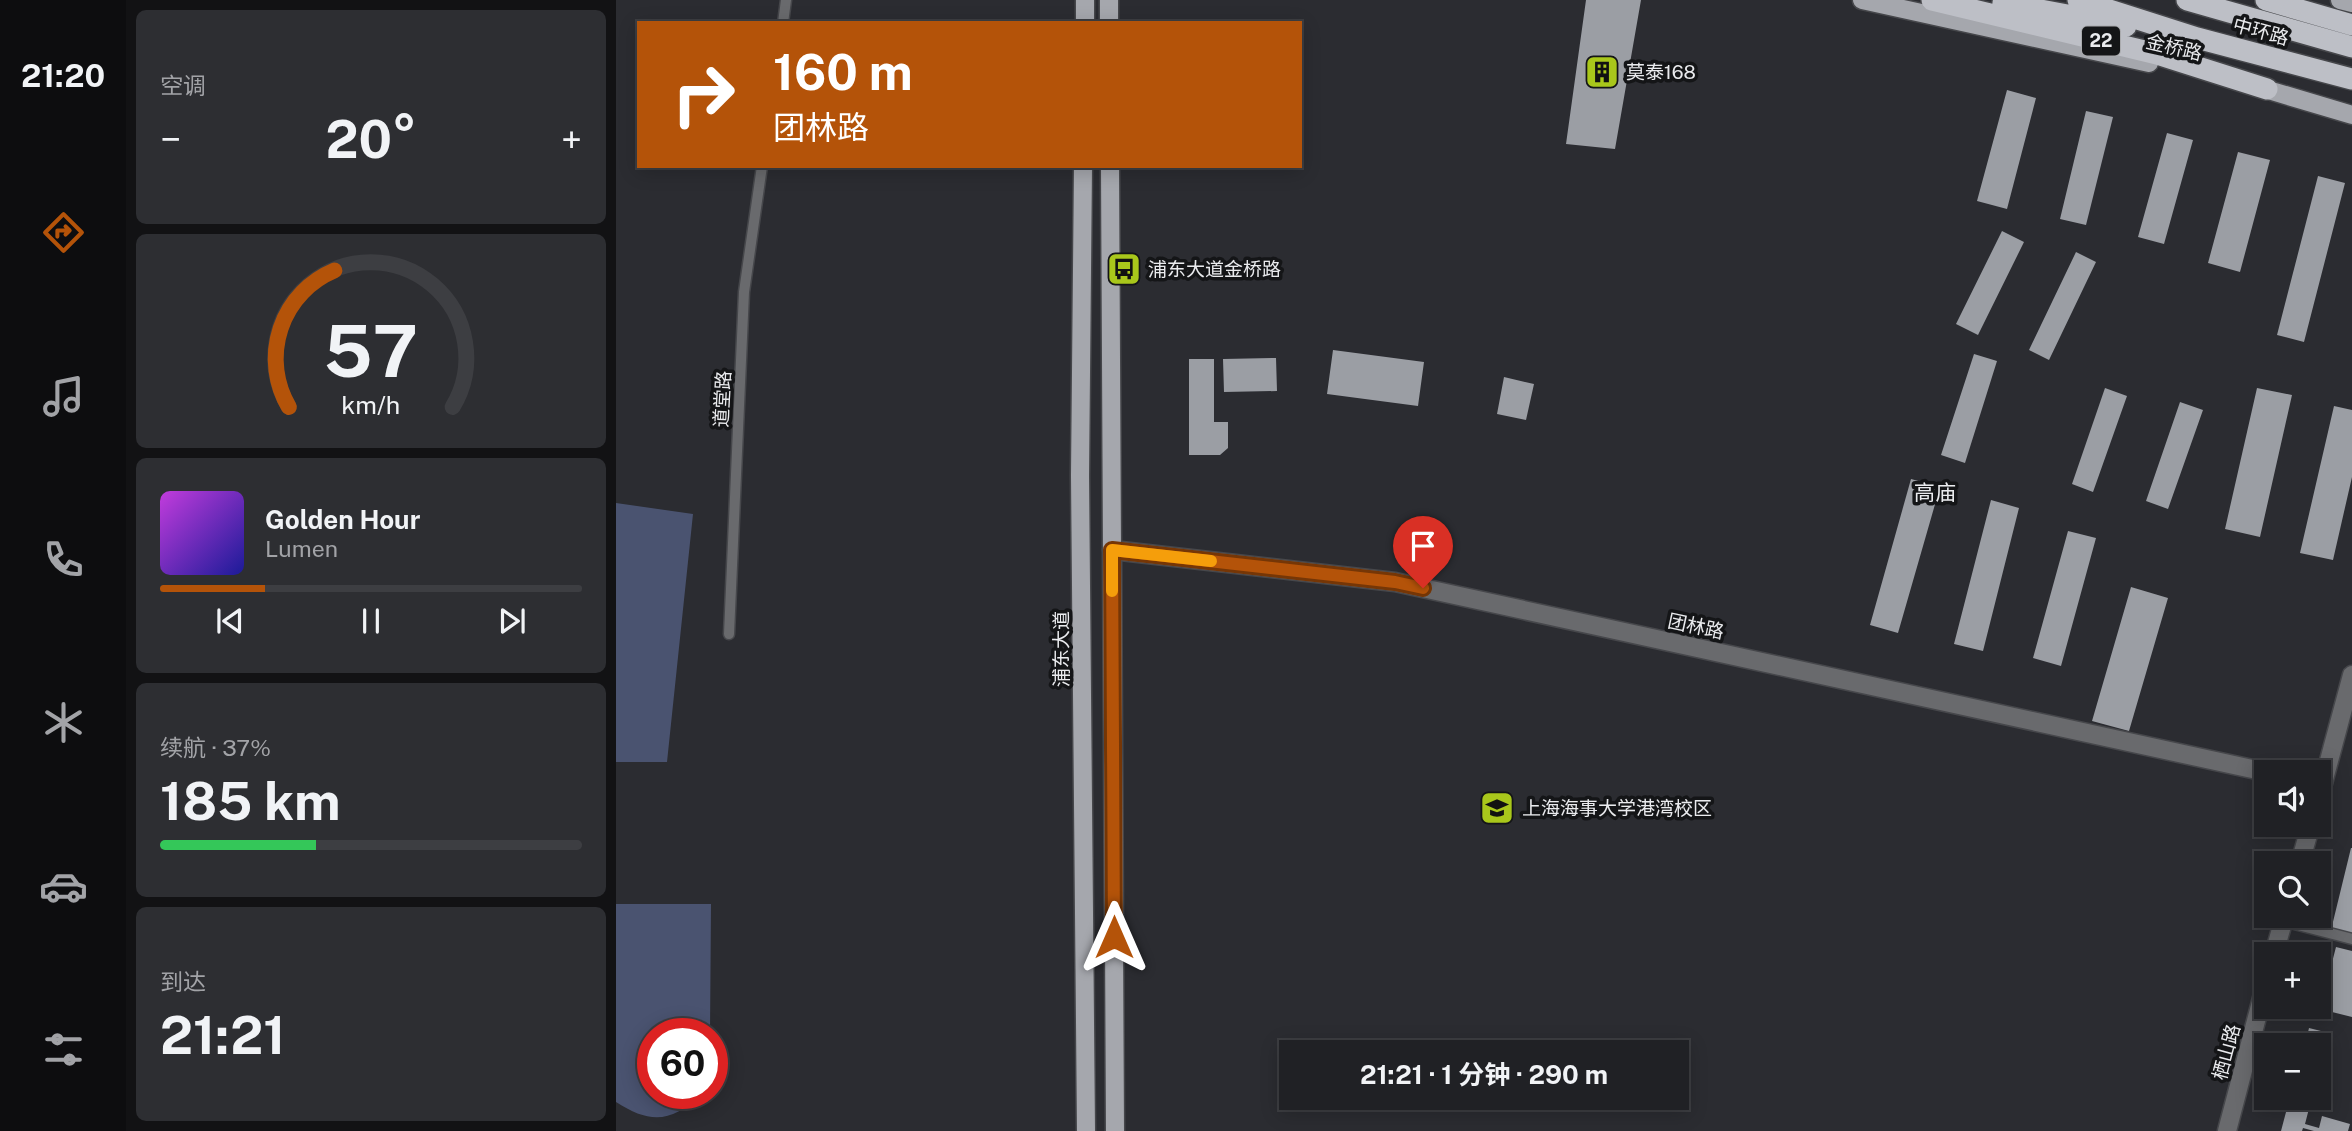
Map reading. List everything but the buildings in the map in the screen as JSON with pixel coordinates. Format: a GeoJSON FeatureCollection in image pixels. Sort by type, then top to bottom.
{"type":"FeatureCollection","features":[{"type":"Feature","properties":{"kind":"highway","name":"22"},"geometry":{"type":"LineString","coordinates":[[1932,0],[2157,54],[2267,89]]}},
{"type":"Feature","properties":{"kind":"highway"},"geometry":{"type":"LineString","coordinates":[[1990,0],[2063,16],[2197,38]]}},
{"type":"Feature","properties":{"kind":"highway","name":"中环路"},"geometry":{"type":"LineString","coordinates":[[2078,0],[2197,38],[2352,79]]}},
{"type":"Feature","properties":{"kind":"highway","name":"中环路"},"geometry":{"type":"LineString","coordinates":[[2188,0],[2352,47]]}},
{"type":"Feature","properties":{"kind":"highway"},"geometry":{"type":"LineString","coordinates":[[2266,0],[2352,25]]}},
{"type":"Feature","properties":{"kind":"main road"},"geometry":{"type":"LineString","coordinates":[[1085,0],[1085,21]]}},
{"type":"Feature","properties":{"kind":"main road"},"geometry":{"type":"LineString","coordinates":[[1109,0],[1109,21]]}},
{"type":"Feature","properties":{"kind":"main road","name":"金桥路"},"geometry":{"type":"LineString","coordinates":[[1862,0],[2267,89],[2352,115]]}},
{"type":"Feature","properties":{"kind":"main road"},"geometry":{"type":"LineString","coordinates":[[2340,0],[2352,3]]}},
{"type":"Feature","properties":{"kind":"main road","name":"浦东大道"},"geometry":{"type":"LineString","coordinates":[[1083,168],[1080,476],[1086,1131]]}},
{"type":"Feature","properties":{"kind":"main road"},"geometry":{"type":"LineString","coordinates":[[1110,168],[1115,1131]]}},
{"type":"Feature","properties":{"kind":"street","name":"团林路"},"geometry":{"type":"LineString","coordinates":[[1112,550],[1395,582],[2254,769]]}},
{"type":"Feature","properties":{"kind":"street"},"geometry":{"type":"LineString","coordinates":[[2328,760],[2352,675]]}},
{"type":"Feature","properties":{"kind":"street","name":"栖山路"},"geometry":{"type":"LineString","coordinates":[[2227,1131],[2257,1019]]}},
{"type":"Feature","properties":{"kind":"lane"},"geometry":{"type":"LineString","coordinates":[[783,21],[786,0]]}},
{"type":"Feature","properties":{"kind":"lane","name":"道堂路"},"geometry":{"type":"LineString","coordinates":[[730,634],[744,292],[762,168]]}},
{"type":"Feature","properties":{"kind":"lane"},"geometry":{"type":"LineString","coordinates":[[2316,928],[2352,939]]}},
{"type":"Feature","properties":{"kind":"shaded area"},"geometry":{"type":"Polygon","coordinates":[[[616,503],[693,514],[667,762],[616,762],[616,503]]]}},
{"type":"Feature","properties":{"kind":"shaded area"},"geometry":{"type":"Polygon","coordinates":[[[616,904],[711,904],[710,1018],[637,1018],[637,1109],[683,1109],[670,1115],[650,1117],[616,1102],[616,904]]]}},
{"type":"Feature","properties":{"kind":"slow traffic"},"geometry":{"type":"LineString","coordinates":[[1112,591],[1112,550],[1211,561]]}},
{"type":"Feature","properties":{"kind":"place","name":"莫泰168"},"geometry":{"type":"Point","coordinates":[1602,72]}},
{"type":"Feature","properties":{"kind":"place","name":"浦东大道金桥路"},"geometry":{"type":"Point","coordinates":[1124,269]}},
{"type":"Feature","properties":{"kind":"place","name":"上海海事大学港湾校区"},"geometry":{"type":"Point","coordinates":[1497,808]}},
{"type":"Feature","properties":{"kind":"district","name":"高庙"},"geometry":{"type":"Point","coordinates":[1935,493]}},
{"type":"Feature","properties":{"kind":"route"},"geometry":{"type":"LineString","coordinates":[[1114,937],[1112,550],[1395,582],[1423,588]]}}]}
